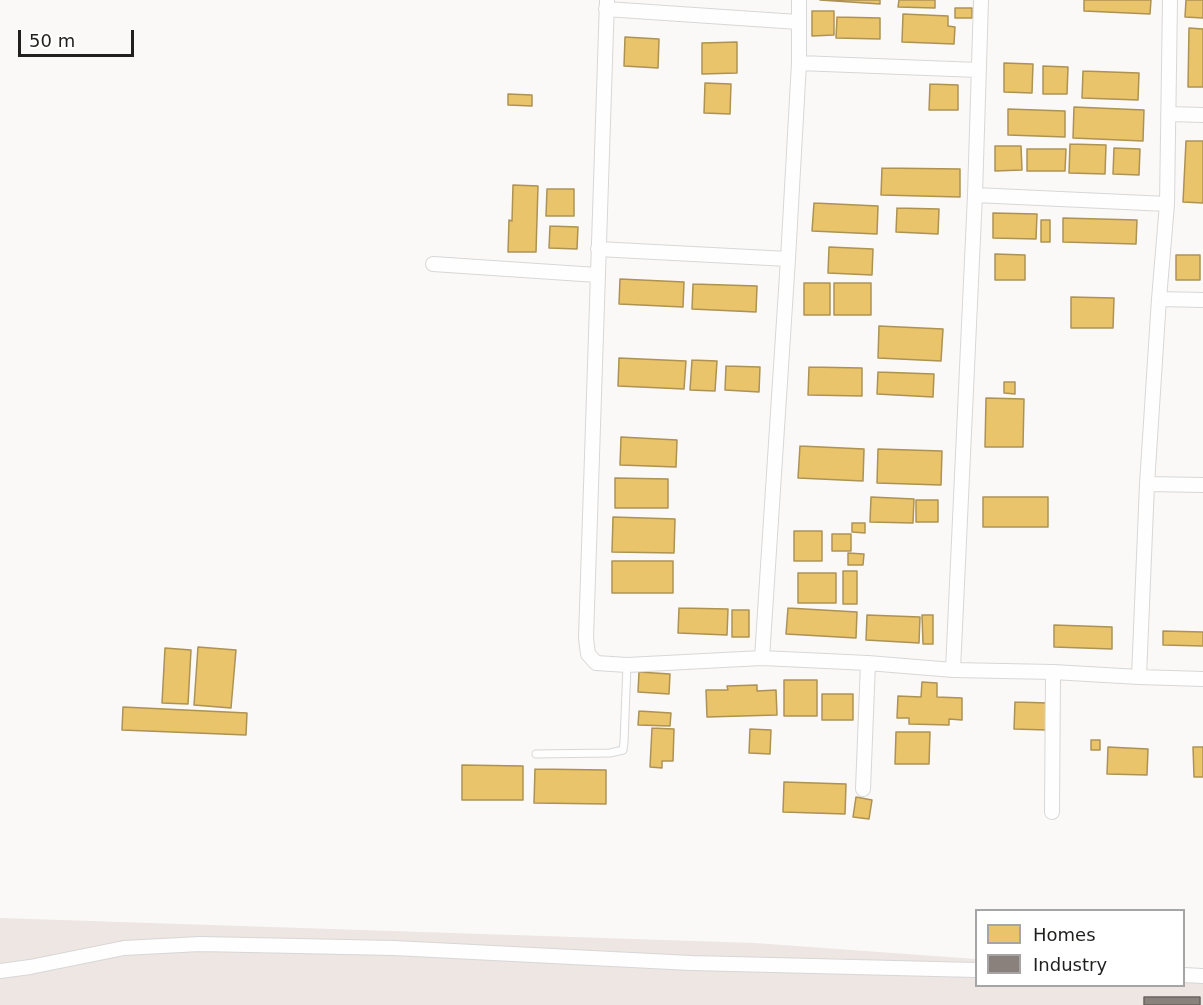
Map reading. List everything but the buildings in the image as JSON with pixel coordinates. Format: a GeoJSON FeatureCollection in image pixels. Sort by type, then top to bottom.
{"type":"FeatureCollection","features":[{"type":"Feature","properties":{"kind":"street"},"geometry":{"type":"LineString","coordinates":[[762,658],[788,259],[799,63],[799,0]]}},
{"type":"Feature","properties":{"kind":"street"},"geometry":{"type":"LineString","coordinates":[[952,670],[975,195],[981,0]]}},
{"type":"Feature","properties":{"kind":"street"},"geometry":{"type":"LineString","coordinates":[[1139,677],[1148,484],[1167,204],[1170,0]]}},
{"type":"Feature","properties":{"kind":"street"},"geometry":{"type":"LineString","coordinates":[[798,22],[607,4],[586,638],[588,654],[596,663],[627,665],[762,658],[952,670],[1203,679]]}},
{"type":"Feature","properties":{"kind":"street"},"geometry":{"type":"LineString","coordinates":[[799,63],[978,70]]}},
{"type":"Feature","properties":{"kind":"street"},"geometry":{"type":"LineString","coordinates":[[1168,114],[1203,115]]}},
{"type":"Feature","properties":{"kind":"street"},"geometry":{"type":"LineString","coordinates":[[975,195],[1167,204]]}},
{"type":"Feature","properties":{"kind":"street"},"geometry":{"type":"LineString","coordinates":[[598,249],[788,259]]}},
{"type":"Feature","properties":{"kind":"street"},"geometry":{"type":"LineString","coordinates":[[433,264],[597,274]]}},
{"type":"Feature","properties":{"kind":"street"},"geometry":{"type":"LineString","coordinates":[[1159,299],[1203,300]]}},
{"type":"Feature","properties":{"kind":"street"},"geometry":{"type":"LineString","coordinates":[[1148,484],[1203,485]]}},
{"type":"Feature","properties":{"kind":"street"},"geometry":{"type":"LineString","coordinates":[[863,789],[868,663]]}},
{"type":"Feature","properties":{"kind":"street"},"geometry":{"type":"LineString","coordinates":[[1052,812],[1053,672]]}},
{"type":"Feature","properties":{"kind":"street"},"geometry":{"type":"LineString","coordinates":[[0,971],[124,948],[200,944],[394,948],[691,963],[975,970]]}},
{"type":"Feature","properties":{"kind":"street"},"geometry":{"type":"LineString","coordinates":[[1185,975],[1203,976]]}},
{"type":"Feature","properties":{"kind":"lane"},"geometry":{"type":"LineString","coordinates":[[536,754],[610,753],[623,750],[627,665]]}},
{"type":"Feature","properties":{"kind":"shaded area"},"geometry":{"type":"Polygon","coordinates":[[[0,918],[755,943],[975,959],[975,987],[1185,987],[1185,974],[1203,975],[1203,1005],[0,1005],[0,918]]]}}]}
